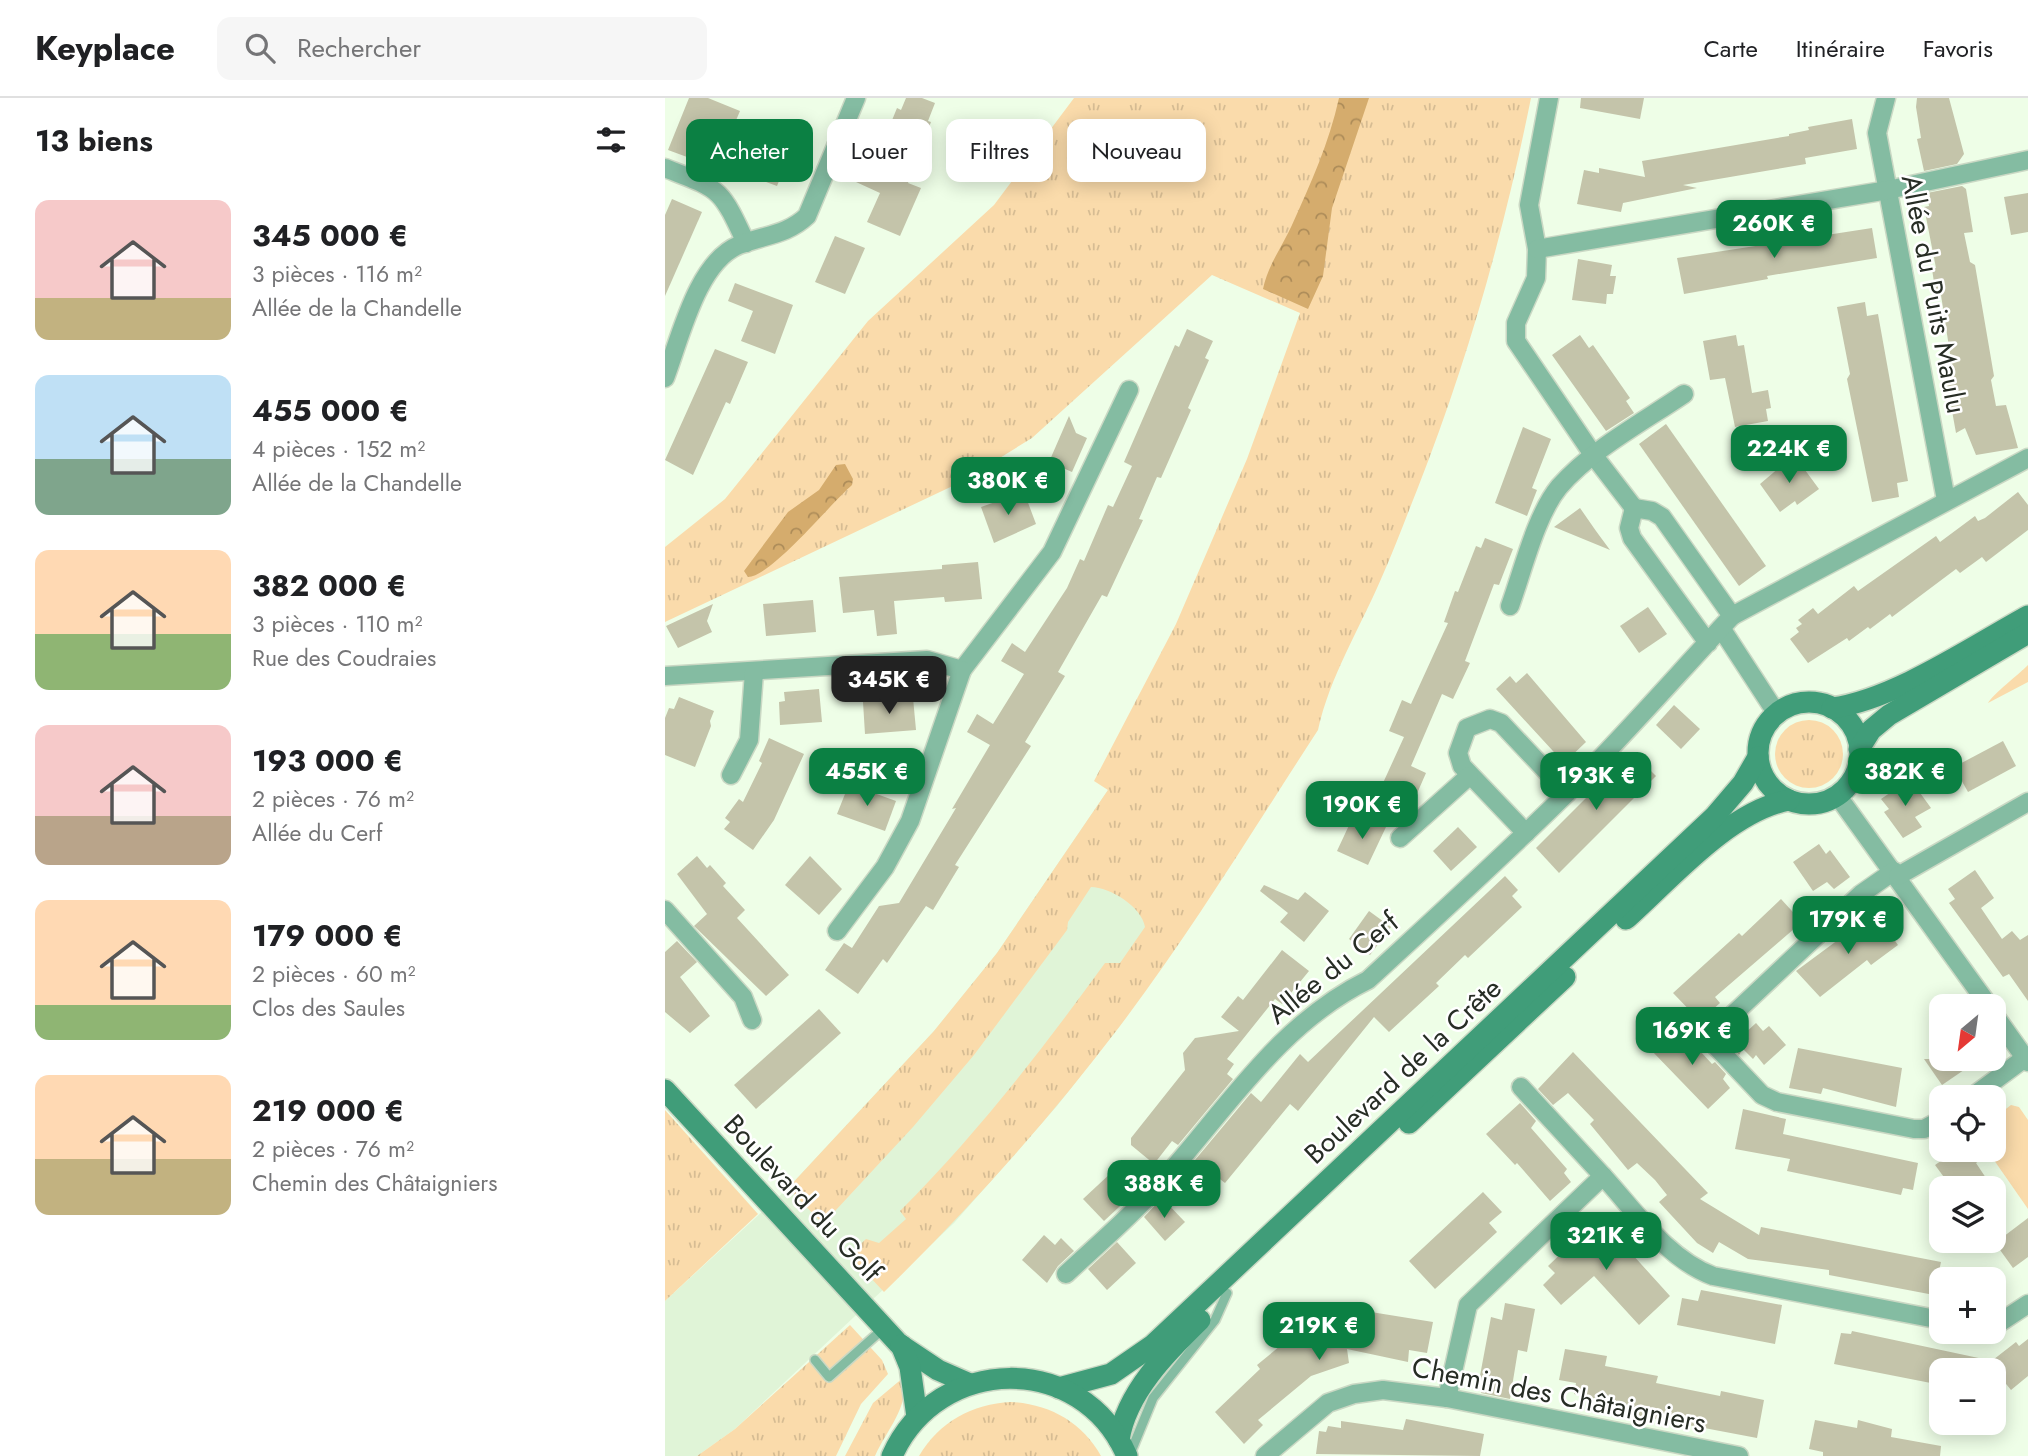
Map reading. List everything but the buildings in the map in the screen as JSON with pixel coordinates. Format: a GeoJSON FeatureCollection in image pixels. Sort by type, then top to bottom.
{"type":"FeatureCollection","features":[{"type":"Feature","properties":{"kind":"main road"},"geometry":{"type":"LineString","coordinates":[[1777,714],[1804,703],[1832,708],[1854,705],[1888,691],[2028,615]]}},
{"type":"Feature","properties":{"kind":"main road"},"geometry":{"type":"LineString","coordinates":[[1837,795],[1856,772],[1859,749],[1871,730],[1889,715],[2028,634]]}},
{"type":"Feature","properties":{"kind":"main road"},"geometry":{"type":"LineString","coordinates":[[1832,708],[1851,725],[1859,749]]}},
{"type":"Feature","properties":{"kind":"main road","name":"Boulevard de la Crête"},"geometry":{"type":"LineString","coordinates":[[1059,1388],[1111,1374],[1153,1345],[1708,823],[1743,783],[1758,757],[1761,736],[1777,714]]}},
{"type":"Feature","properties":{"kind":"main road"},"geometry":{"type":"LineString","coordinates":[[1758,757],[1768,783],[1789,800]]}},
{"type":"Feature","properties":{"kind":"main road","name":"Boulevard de la Crête"},"geometry":{"type":"LineString","coordinates":[[1125,1451],[1131,1406],[1155,1369],[1227,1293],[1713,842],[1751,814],[1789,800],[1814,804],[1837,795]]}},
{"type":"Feature","properties":{"kind":"main road","name":"Boulevard du Golf"},"geometry":{"type":"LineString","coordinates":[[665,1090],[892,1336],[938,1370],[970,1384]]}},
{"type":"Feature","properties":{"kind":"main road","name":"Boulevard du Golf"},"geometry":{"type":"LineString","coordinates":[[892,1336],[911,1367],[917,1417]]}},
{"type":"Feature","properties":{"kind":"main road"},"geometry":{"type":"LineString","coordinates":[[892,1456],[917,1417],[942,1397],[970,1384],[996,1378],[1022,1378],[1059,1388],[1092,1408],[1125,1451]]}},
{"type":"Feature","properties":{"kind":"street"},"geometry":{"type":"LineString","coordinates":[[665,378],[703,279],[715,260],[746,243],[793,229],[807,216],[856,98]]}},
{"type":"Feature","properties":{"kind":"street"},"geometry":{"type":"LineString","coordinates":[[1549,98],[1529,205],[1537,249],[1536,278],[1515,323],[1516,341],[1594,456],[1634,509],[1652,511],[1661,517],[1727,622],[1777,714]]}},
{"type":"Feature","properties":{"kind":"street","name":"Allée du Puits Maulu"},"geometry":{"type":"LineString","coordinates":[[1886,98],[1877,133],[1945,500]]}},
{"type":"Feature","properties":{"kind":"street"},"geometry":{"type":"LineString","coordinates":[[1537,249],[1888,190],[2028,160]]}},
{"type":"Feature","properties":{"kind":"street"},"geometry":{"type":"LineString","coordinates":[[665,168],[712,187],[726,200],[746,243]]}},
{"type":"Feature","properties":{"kind":"street"},"geometry":{"type":"LineString","coordinates":[[837,931],[885,867],[910,821],[963,670],[1052,552],[1129,390]]}},
{"type":"Feature","properties":{"kind":"street"},"geometry":{"type":"LineString","coordinates":[[1510,606],[1546,508],[1558,488],[1594,456],[1684,394]]}},
{"type":"Feature","properties":{"kind":"street"},"geometry":{"type":"LineString","coordinates":[[1727,622],[1945,500],[2028,458]]}},
{"type":"Feature","properties":{"kind":"street"},"geometry":{"type":"LineString","coordinates":[[1634,509],[1629,528],[1632,538],[1709,643]]}},
{"type":"Feature","properties":{"kind":"street","name":"Allée du Cerf"},"geometry":{"type":"LineString","coordinates":[[1066,1274],[1154,1190],[1290,1032],[1339,995],[1368,980],[1526,834],[1727,622]]}},
{"type":"Feature","properties":{"kind":"street"},"geometry":{"type":"LineString","coordinates":[[665,676],[927,660],[963,670]]}},
{"type":"Feature","properties":{"kind":"street"},"geometry":{"type":"LineString","coordinates":[[731,775],[749,740],[754,672]]}},
{"type":"Feature","properties":{"kind":"street"},"geometry":{"type":"LineString","coordinates":[[1526,834],[1469,776],[1458,753],[1460,741],[1467,728],[1490,719],[1501,723],[1567,793]]}},
{"type":"Feature","properties":{"kind":"street"},"geometry":{"type":"LineString","coordinates":[[1400,838],[1469,776]]}},
{"type":"Feature","properties":{"kind":"street"},"geometry":{"type":"LineString","coordinates":[[1837,795],[1981,994]]}},
{"type":"Feature","properties":{"kind":"street"},"geometry":{"type":"LineString","coordinates":[[1929,1126],[1914,1129],[1777,1102],[1762,1095],[1708,1038],[1861,894],[2028,802]]}},
{"type":"Feature","properties":{"kind":"street"},"geometry":{"type":"LineString","coordinates":[[665,910],[743,997],[753,1020]]}},
{"type":"Feature","properties":{"kind":"street"},"geometry":{"type":"LineString","coordinates":[[1990,1085],[2027,1060],[2006,1031]]}},
{"type":"Feature","properties":{"kind":"street"},"geometry":{"type":"LineString","coordinates":[[1521,1087],[1674,1252],[1695,1269],[1713,1276],[1929,1318]]}},
{"type":"Feature","properties":{"kind":"street"},"geometry":{"type":"LineString","coordinates":[[1447,1398],[1468,1305],[1602,1176]]}},
{"type":"Feature","properties":{"kind":"street"},"geometry":{"type":"LineString","coordinates":[[2006,1318],[2028,1304]]}},
{"type":"Feature","properties":{"kind":"street","name":"Chemin des Châtaigniers"},"geometry":{"type":"LineString","coordinates":[[1265,1456],[1315,1412],[1338,1398],[1383,1390],[1447,1398],[1739,1456]]}},
{"type":"Feature","properties":{"kind":"lane"},"geometry":{"type":"LineString","coordinates":[[815,1360],[828,1377],[892,1336]]}},
{"type":"Feature","properties":{"kind":"shaded area"},"geometry":{"type":"Polygon","coordinates":[[[1108,790],[1197,916],[1121,1024],[1057,1106],[954,1223],[735,1429],[697,1456],[665,1456],[665,1301],[788,1188],[934,1031],[997,953],[1108,790]]]}},
{"type":"Feature","properties":{"kind":"green space"},"geometry":{"type":"Polygon","coordinates":[[[1074,98],[1531,98],[1483,297],[1452,394],[1390,557],[1330,691],[1318,730],[1197,917],[1120,1026],[1007,1164],[884,1292],[849,1255],[866,1239],[879,1243],[906,1219],[900,1211],[1007,1091],[1105,963],[1120,963],[1145,927],[1138,912],[1116,894],[1091,887],[1068,922],[1067,930],[974,1055],[913,1127],[823,1224],[788,1188],[934,1031],[997,953],[1108,790],[1094,781],[1176,624],[1247,459],[1300,313],[1212,275],[1032,438],[959,483],[665,622],[665,547],[725,499],[868,321],[994,205],[1011,182],[1053,182],[1053,126],[1074,98]]]}},
{"type":"Feature","properties":{"kind":"green space"},"geometry":{"type":"Polygon","coordinates":[[[1339,98],[1369,98],[1332,208],[1323,276],[1308,309],[1263,289],[1319,163],[1339,98]]]}},
{"type":"Feature","properties":{"kind":"green space"},"geometry":{"type":"Polygon","coordinates":[[[845,464],[853,479],[852,485],[786,552],[758,574],[748,577],[744,571],[788,512],[819,490],[836,465],[845,464]]]}},
{"type":"Feature","properties":{"kind":"green space"},"geometry":{"type":"Polygon","coordinates":[[[2028,665],[2028,682],[1988,703],[2000,690],[2028,665]]]}},
{"type":"Feature","properties":{"kind":"green space"},"geometry":{"type":"Polygon","coordinates":[[[1809,720],[1822,723],[1833,730],[1840,741],[1843,754],[1840,767],[1833,778],[1822,785],[1809,788],[1796,785],[1785,778],[1778,767],[1775,754],[1778,741],[1785,730],[1796,723],[1809,720]]]}},
{"type":"Feature","properties":{"kind":"green space"},"geometry":{"type":"Polygon","coordinates":[[[2011,1105],[2019,1107],[2028,1120],[2028,1209],[1995,1162],[2006,1162],[2006,1109],[2011,1105]]]}},
{"type":"Feature","properties":{"kind":"green space"},"geometry":{"type":"Polygon","coordinates":[[[665,1110],[758,1214],[665,1301],[665,1110]]]}},
{"type":"Feature","properties":{"kind":"green space"},"geometry":{"type":"Polygon","coordinates":[[[850,1325],[882,1360],[888,1374],[861,1404],[836,1456],[697,1456],[735,1429],[850,1325]]]}},
{"type":"Feature","properties":{"kind":"green space"},"geometry":{"type":"Polygon","coordinates":[[[904,1377],[905,1388],[900,1408],[875,1456],[845,1456],[873,1403],[904,1377]]]}},
{"type":"Feature","properties":{"kind":"green space"},"geometry":{"type":"Polygon","coordinates":[[[1011,1402],[1038,1406],[1063,1417],[1084,1434],[1101,1456],[919,1456],[936,1434],[958,1417],[983,1406],[1011,1402]]]}}]}
